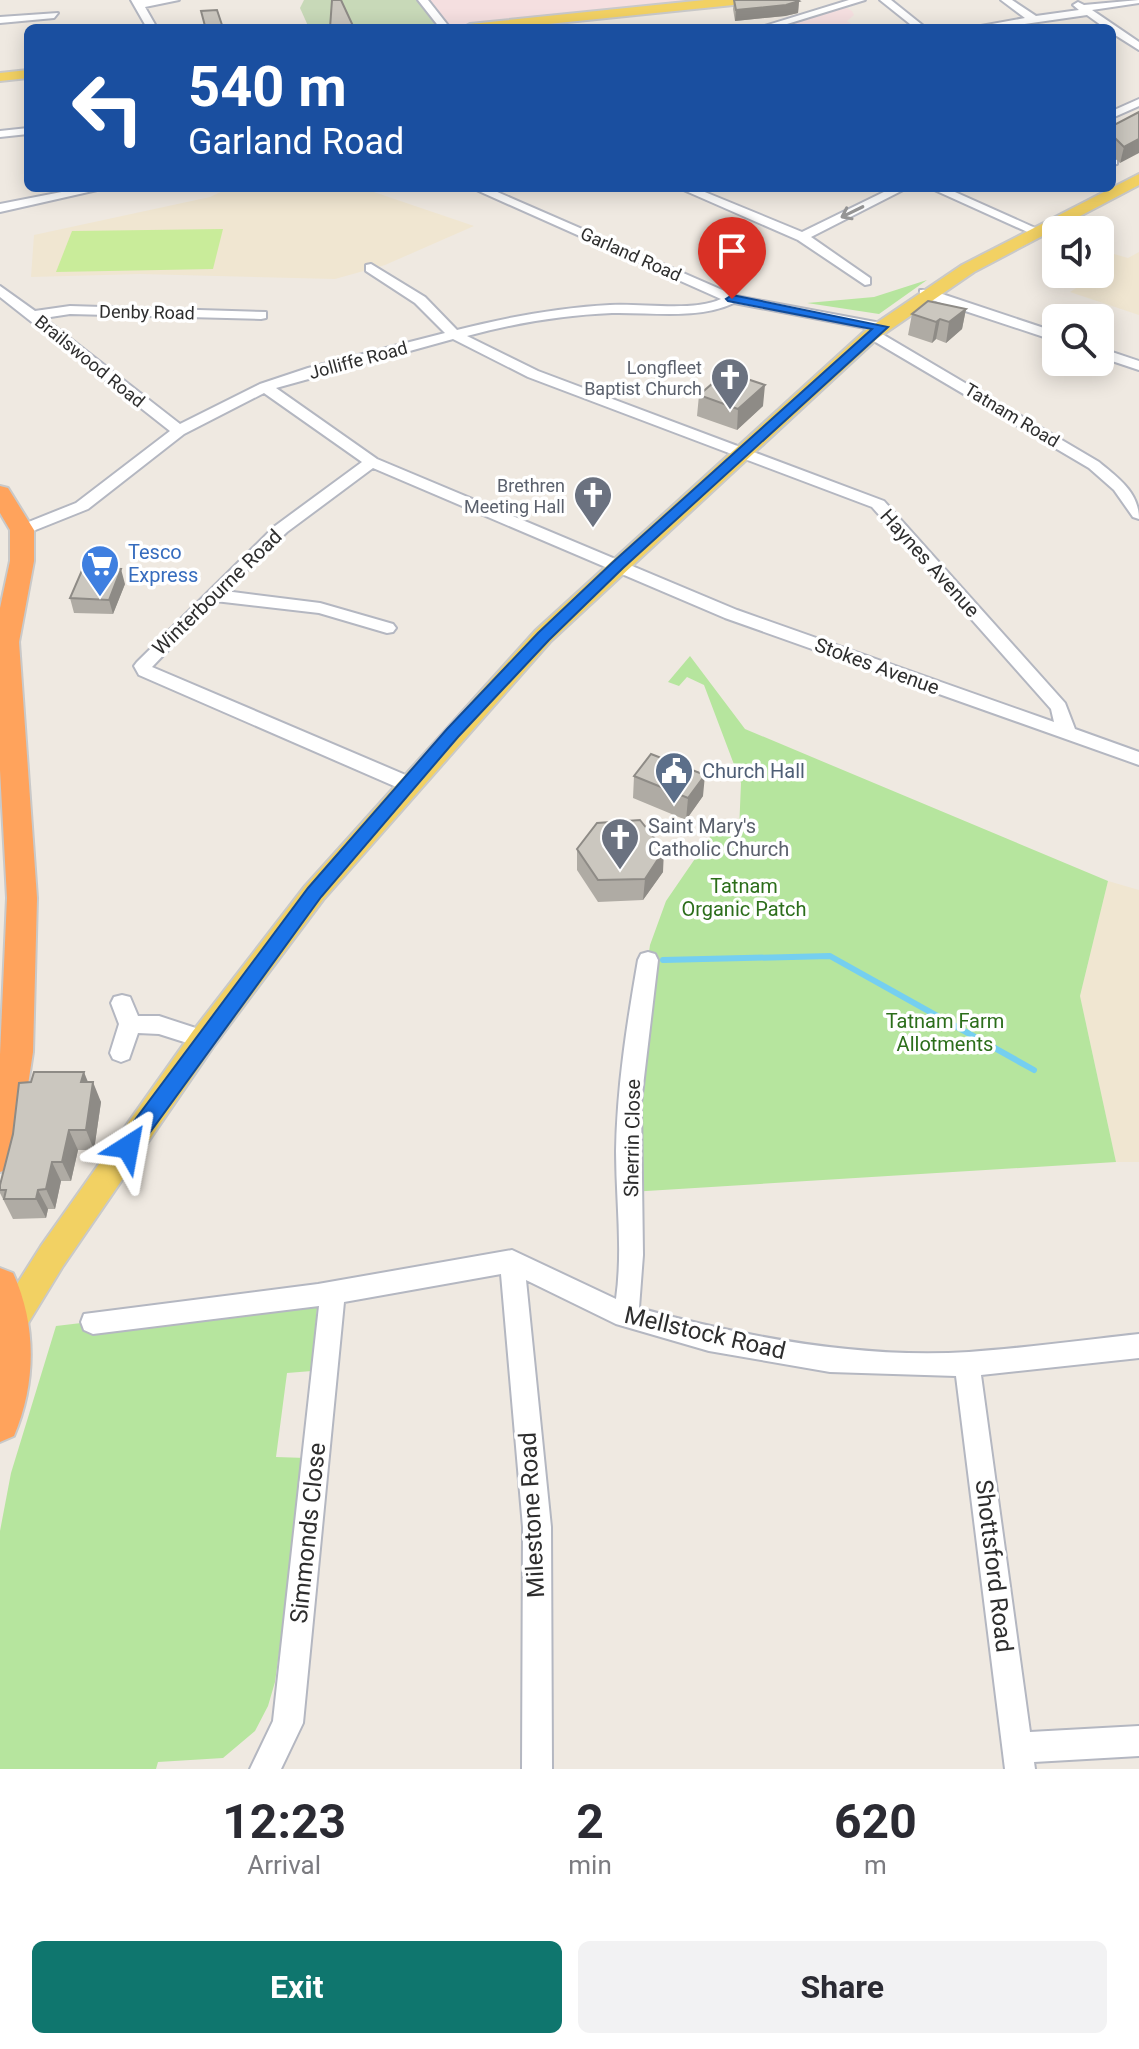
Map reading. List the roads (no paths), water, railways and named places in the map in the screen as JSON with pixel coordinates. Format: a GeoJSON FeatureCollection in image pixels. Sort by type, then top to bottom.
{"type":"FeatureCollection","features":[{"type":"Feature","properties":{"kind":"highway"},"geometry":{"type":"LineString","coordinates":[[0,493],[22,530],[22,561],[5,610],[17,1052],[0,1157]]}},
{"type":"Feature","properties":{"kind":"highway"},"geometry":{"type":"LineString","coordinates":[[0,1285],[8,1346],[0,1423]]}},
{"type":"Feature","properties":{"kind":"main road"},"geometry":{"type":"LineString","coordinates":[[509,24],[743,0]]}},
{"type":"Feature","properties":{"kind":"main road"},"geometry":{"type":"LineString","coordinates":[[0,77],[24,74]]}},
{"type":"Feature","properties":{"kind":"main road"},"geometry":{"type":"LineString","coordinates":[[1116,191],[1139,179]]}},
{"type":"Feature","properties":{"kind":"main road"},"geometry":{"type":"LineString","coordinates":[[8,1346],[62,1246],[203,1039],[314,893],[543,636],[877,330],[965,267],[1113,192]]}},
{"type":"Feature","properties":{"kind":"street"},"geometry":{"type":"LineString","coordinates":[[150,24],[137,2],[174,0]]}},
{"type":"Feature","properties":{"kind":"street"},"geometry":{"type":"LineString","coordinates":[[423,0],[442,24]]}},
{"type":"Feature","properties":{"kind":"street"},"geometry":{"type":"LineString","coordinates":[[777,24],[860,0]]}},
{"type":"Feature","properties":{"kind":"street"},"geometry":{"type":"LineString","coordinates":[[885,0],[916,24]]}},
{"type":"Feature","properties":{"kind":"street"},"geometry":{"type":"LineString","coordinates":[[1071,0],[1104,24]]}},
{"type":"Feature","properties":{"kind":"street"},"geometry":{"type":"LineString","coordinates":[[1004,24],[1139,0]]}},
{"type":"Feature","properties":{"kind":"street"},"geometry":{"type":"LineString","coordinates":[[1009,2],[1034,20]]}},
{"type":"Feature","properties":{"kind":"street"},"geometry":{"type":"LineString","coordinates":[[1009,2],[1024,2]]}},
{"type":"Feature","properties":{"kind":"street"},"geometry":{"type":"LineString","coordinates":[[0,20],[54,15]]}},
{"type":"Feature","properties":{"kind":"street"},"geometry":{"type":"LineString","coordinates":[[1116,33],[1139,47]]}},
{"type":"Feature","properties":{"kind":"street"},"geometry":{"type":"LineString","coordinates":[[1116,113],[1139,102]]}},
{"type":"Feature","properties":{"kind":"street"},"geometry":{"type":"LineString","coordinates":[[0,134],[24,131]]}},
{"type":"Feature","properties":{"kind":"street"},"geometry":{"type":"LineString","coordinates":[[0,208],[80,192]]}},
{"type":"Feature","properties":{"kind":"street","name":"Garland Road"},"geometry":{"type":"LineString","coordinates":[[496,192],[513,196],[732,299],[877,330]]}},
{"type":"Feature","properties":{"kind":"street"},"geometry":{"type":"LineString","coordinates":[[694,192],[802,237],[865,281]]}},
{"type":"Feature","properties":{"kind":"street"},"geometry":{"type":"LineString","coordinates":[[701,195],[707,192]]}},
{"type":"Feature","properties":{"kind":"street"},"geometry":{"type":"LineString","coordinates":[[802,237],[893,192]]}},
{"type":"Feature","properties":{"kind":"street"},"geometry":{"type":"LineString","coordinates":[[947,192],[1036,231]]}},
{"type":"Feature","properties":{"kind":"street"},"geometry":{"type":"LineString","coordinates":[[371,268],[420,300],[453,334]]}},
{"type":"Feature","properties":{"kind":"street","name":"Brailswood Road"},"geometry":{"type":"LineString","coordinates":[[0,290],[179,431]]}},
{"type":"Feature","properties":{"kind":"street"},"geometry":{"type":"LineString","coordinates":[[925,293],[1042,332]]}},
{"type":"Feature","properties":{"kind":"street","name":"Jolliffe Road"},"geometry":{"type":"LineString","coordinates":[[22,530],[82,506],[179,431],[265,387],[524,317],[610,309],[696,308],[717,306],[732,299]]}},
{"type":"Feature","properties":{"kind":"street","name":"Denby Road"},"geometry":{"type":"LineString","coordinates":[[34,315],[70,310],[261,315]]}},
{"type":"Feature","properties":{"kind":"street","name":"Tatnam Road"},"geometry":{"type":"LineString","coordinates":[[877,330],[1094,465],[1119,487],[1139,514]]}},
{"type":"Feature","properties":{"kind":"street","name":"Haynes Avenue"},"geometry":{"type":"LineString","coordinates":[[453,334],[569,389],[744,451],[878,504],[1059,707],[1065,716],[1067,734]]}},
{"type":"Feature","properties":{"kind":"street"},"geometry":{"type":"LineString","coordinates":[[1114,357],[1139,366]]}},
{"type":"Feature","properties":{"kind":"street","name":"Stokes Avenue"},"geometry":{"type":"LineString","coordinates":[[265,387],[372,462],[731,614],[1139,759]]}},
{"type":"Feature","properties":{"kind":"street","name":"Winterbourne Road"},"geometry":{"type":"LineString","coordinates":[[372,462],[281,529],[146,660],[145,671],[408,784]]}},
{"type":"Feature","properties":{"kind":"street"},"geometry":{"type":"LineString","coordinates":[[211,595],[320,608],[387,628]]}},
{"type":"Feature","properties":{"kind":"street","name":"Sherrin Close"},"geometry":{"type":"LineString","coordinates":[[625,1316],[632,1286],[628,1150],[634,1055],[648,960]]}},
{"type":"Feature","properties":{"kind":"street"},"geometry":{"type":"LineString","coordinates":[[121,1053],[126,1013],[203,1039]]}},
{"type":"Feature","properties":{"kind":"street"},"geometry":{"type":"LineString","coordinates":[[93,1322],[333,1293],[512,1261]]}},
{"type":"Feature","properties":{"kind":"street","name":"Mellstock Road"},"geometry":{"type":"LineString","coordinates":[[512,1261],[625,1316],[709,1339],[830,1360],[967,1364],[1139,1346]]}},
{"type":"Feature","properties":{"kind":"street","name":"Milestone Road"},"geometry":{"type":"LineString","coordinates":[[512,1261],[537,1527],[537,1769]]}},
{"type":"Feature","properties":{"kind":"street","name":"Simmonds Close"},"geometry":{"type":"LineString","coordinates":[[265,1769],[288,1723],[333,1293]]}},
{"type":"Feature","properties":{"kind":"street","name":"Shottsford Road"},"geometry":{"type":"LineString","coordinates":[[967,1364],[997,1573],[1018,1758]]}},
{"type":"Feature","properties":{"kind":"street"},"geometry":{"type":"LineString","coordinates":[[1018,1758],[1139,1741]]}},
{"type":"Feature","properties":{"kind":"waterway"},"geometry":{"type":"LineString","coordinates":[[663,960],[830,956],[1034,1070]]}},
{"type":"Feature","properties":{"kind":"place","name":"Longfleet Baptist Church"},"geometry":{"type":"Point","coordinates":[730,411]}},
{"type":"Feature","properties":{"kind":"place","name":"Brethren Meeting Hall"},"geometry":{"type":"Point","coordinates":[593,529]}},
{"type":"Feature","properties":{"kind":"place","name":"Tesco Express"},"geometry":{"type":"Point","coordinates":[100,598]}},
{"type":"Feature","properties":{"kind":"place","name":"Church Hall"},"geometry":{"type":"Point","coordinates":[674,805]}},
{"type":"Feature","properties":{"kind":"place","name":"Saint Mary's Catholic Church"},"geometry":{"type":"Point","coordinates":[620,871]}},
{"type":"Feature","properties":{"kind":"park label","name":"Tatnam Organic Patch"},"geometry":{"type":"Point","coordinates":[744,898]}},
{"type":"Feature","properties":{"kind":"park label","name":"Tatnam Farm Allotments"},"geometry":{"type":"Point","coordinates":[945,1032]}}]}
